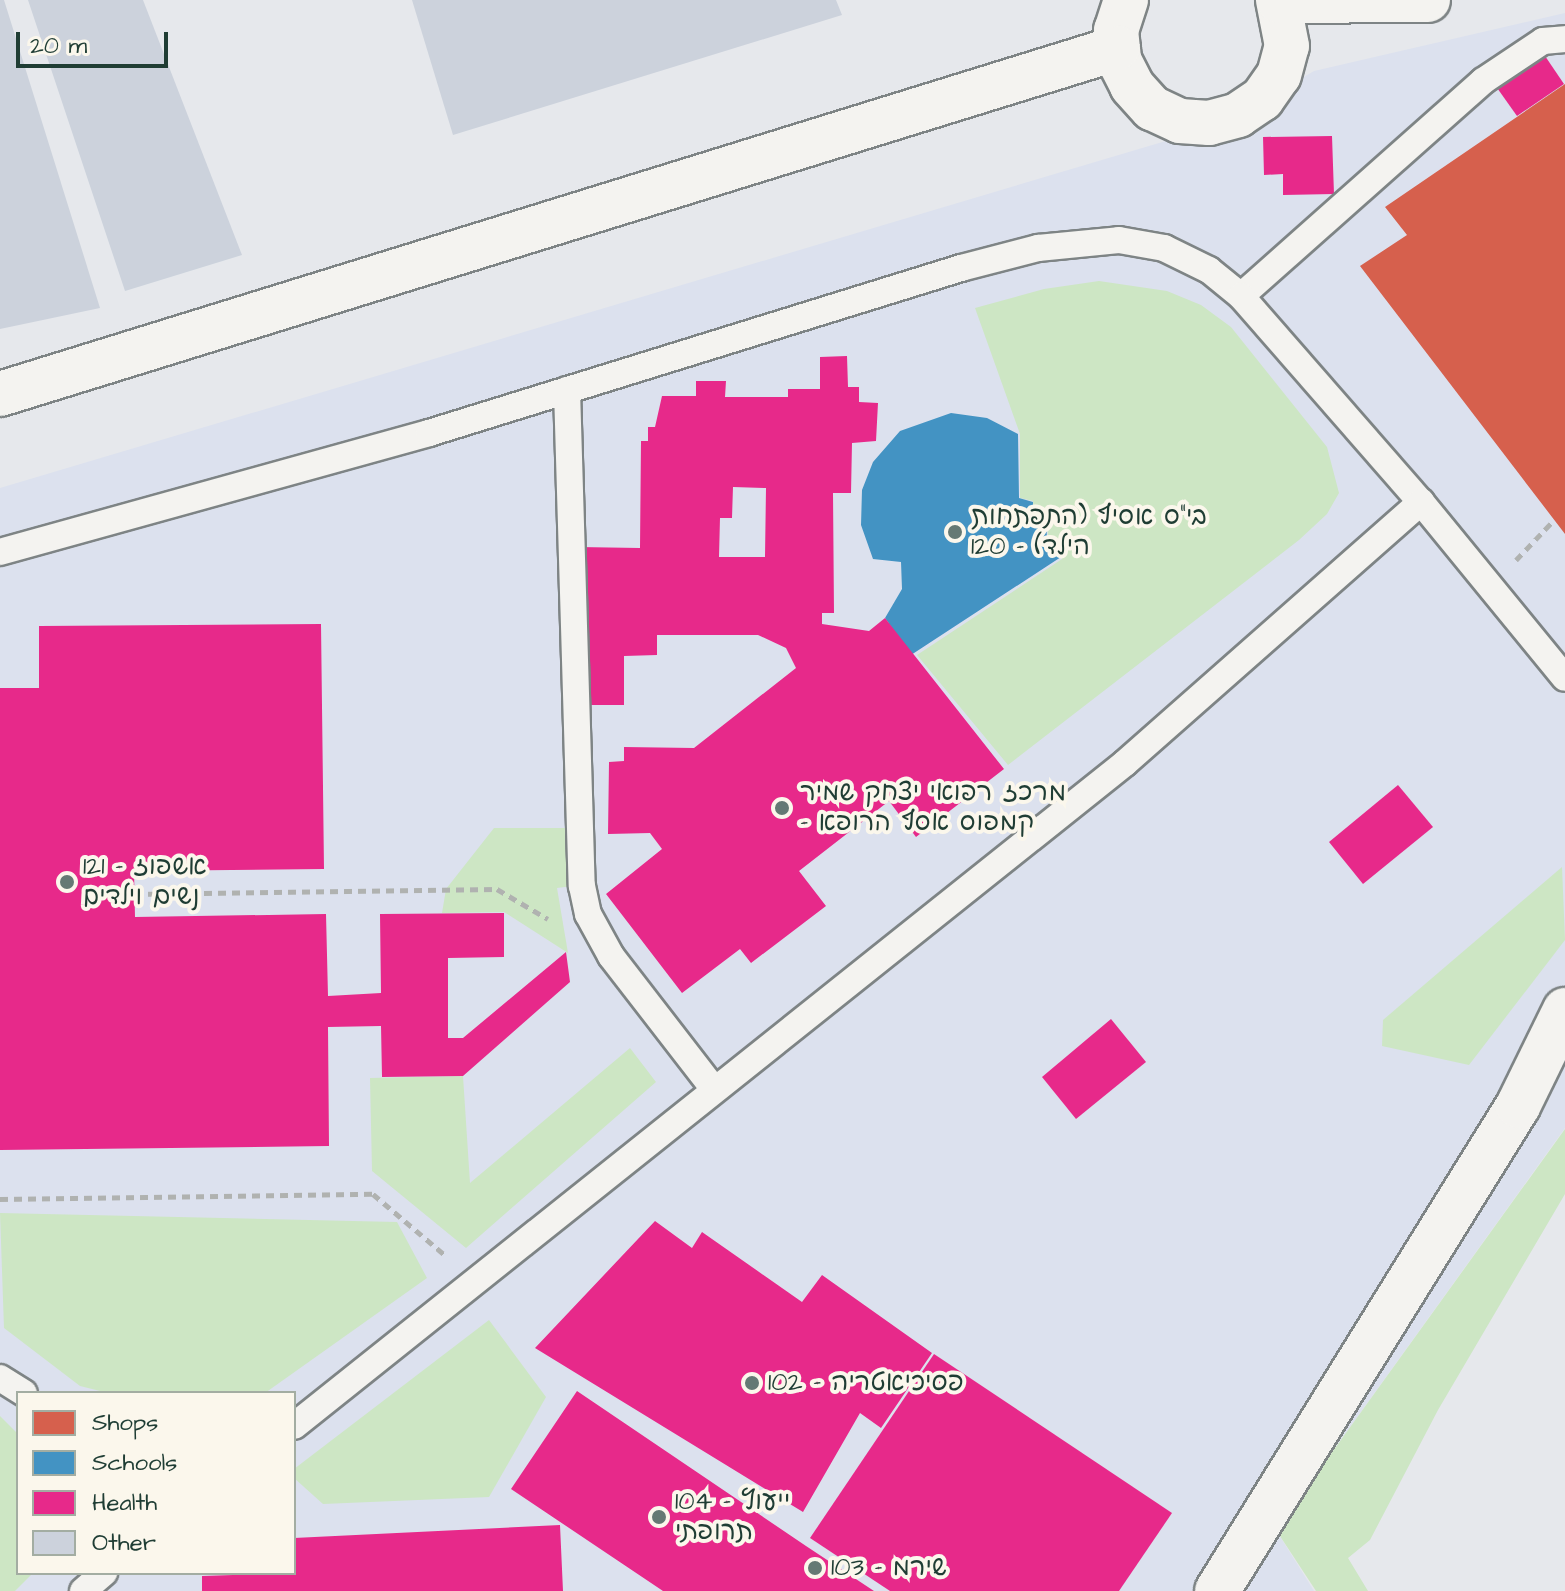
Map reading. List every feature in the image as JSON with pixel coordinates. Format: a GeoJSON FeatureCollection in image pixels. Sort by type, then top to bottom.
{"type":"FeatureCollection","features":[{"type":"Feature","properties":{"kind":"street"},"geometry":{"type":"LineString","coordinates":[[1126,0],[1116,30],[1118,48],[1132,86],[1152,108],[1180,121],[1209,123],[1238,115],[1262,99],[1279,75],[1287,46],[1278,0],[1428,0]]}},
{"type":"Feature","properties":{"kind":"street"},"geometry":{"type":"LineString","coordinates":[[0,394],[1118,48]]}},
{"type":"Feature","properties":{"kind":"street"},"geometry":{"type":"LineString","coordinates":[[1217,1591],[1518,1106],[1565,1010]]}},
{"type":"Feature","properties":{"kind":"street"},"geometry":{"type":"LineString","coordinates":[[1518,1106],[1565,1048]]}},
{"type":"Feature","properties":{"kind":"lane"},"geometry":{"type":"LineString","coordinates":[[1241,296],[1483,81],[1543,41],[1565,39]]}},
{"type":"Feature","properties":{"kind":"lane"},"geometry":{"type":"LineString","coordinates":[[0,552],[567,390],[961,268],[1091,241],[1164,248],[1209,270],[1241,296],[1421,502],[1565,678]]}},
{"type":"Feature","properties":{"kind":"lane"},"geometry":{"type":"LineString","coordinates":[[567,390],[582,886],[588,914],[611,956],[713,1088]]}},
{"type":"Feature","properties":{"kind":"lane"},"geometry":{"type":"LineString","coordinates":[[296,1424],[713,1088],[1125,763],[1421,502]]}},
{"type":"Feature","properties":{"kind":"lane"},"geometry":{"type":"LineString","coordinates":[[0,1378],[21,1391]]}},
{"type":"Feature","properties":{"kind":"lane"},"geometry":{"type":"LineString","coordinates":[[83,1591],[102,1575]]}},
{"type":"Feature","properties":{"kind":"path"},"geometry":{"type":"LineString","coordinates":[[1490,587],[1554,520]]}},
{"type":"Feature","properties":{"kind":"path"},"geometry":{"type":"LineString","coordinates":[[134,894],[497,889],[611,956]]}},
{"type":"Feature","properties":{"kind":"path"},"geometry":{"type":"LineString","coordinates":[[0,1199],[373,1194],[474,1280]]}},
{"type":"Feature","properties":{"kind":"shaded area","name":"מרכז רפואי יצחק שמיר – קמפוס אסף הרופא"},"geometry":{"type":"Polygon","coordinates":[[[1565,13],[1565,1128],[1276,1530],[1314,1591],[0,1591],[0,488],[1223,124],[1314,71],[1565,13]]]}},
{"type":"Feature","properties":{"kind":"green space"},"geometry":{"type":"Polygon","coordinates":[[[1099,281],[1167,291],[1201,305],[1231,327],[1327,447],[1339,493],[1327,514],[1299,540],[1008,765],[917,655],[1062,559],[1048,538],[1047,522],[1034,520],[1033,501],[1020,498],[1020,434],[975,308],[1044,289],[1099,281]]]}},
{"type":"Feature","properties":{"kind":"green space"},"geometry":{"type":"Polygon","coordinates":[[[494,828],[570,828],[573,886],[557,888],[568,953],[504,912],[442,913],[446,889],[494,828]]]}},
{"type":"Feature","properties":{"kind":"green space"},"geometry":{"type":"Polygon","coordinates":[[[1562,867],[1565,940],[1469,1065],[1382,1046],[1383,1020],[1562,867]]]}},
{"type":"Feature","properties":{"kind":"green space"},"geometry":{"type":"Polygon","coordinates":[[[630,1048],[656,1082],[466,1248],[372,1171],[370,1078],[463,1076],[470,1183],[630,1048]]]}},
{"type":"Feature","properties":{"kind":"green space"},"geometry":{"type":"Polygon","coordinates":[[[1565,1129],[1565,1194],[1438,1410],[1370,1540],[1348,1558],[1368,1591],[1316,1591],[1276,1530],[1565,1129]]]}},
{"type":"Feature","properties":{"kind":"green space"},"geometry":{"type":"Polygon","coordinates":[[[0,1213],[397,1222],[427,1278],[268,1391],[100,1391],[80,1386],[4,1328],[0,1213]]]}},
{"type":"Feature","properties":{"kind":"green space"},"geometry":{"type":"Polygon","coordinates":[[[489,1320],[546,1397],[489,1497],[323,1504],[296,1480],[296,1467],[489,1320]]]}},
{"type":"Feature","properties":{"kind":"green space"},"geometry":{"type":"Polygon","coordinates":[[[0,1416],[16,1432],[16,1575],[31,1575],[15,1591],[0,1591],[0,1416]]]}},
{"type":"Feature","properties":{"kind":"building: Shops"},"geometry":{"type":"Polygon","coordinates":[[[1565,84],[1565,534],[1360,266],[1407,235],[1385,207],[1565,84]]]}},
{"type":"Feature","properties":{"kind":"building: Schools","name":"בי\"ס אסיף (התפתחות הילד) - 120"},"geometry":{"type":"Polygon","coordinates":[[[951,413],[987,418],[1018,434],[1019,498],[1033,502],[1033,520],[1046,523],[1047,538],[1061,557],[911,655],[885,618],[902,589],[901,562],[873,559],[861,525],[862,490],[873,462],[900,431],[951,413]]]}},
{"type":"Feature","properties":{"kind":"building: Health"},"geometry":{"type":"Polygon","coordinates":[[[1543,53],[1564,84],[1517,116],[1495,85],[1543,53]]]}},
{"type":"Feature","properties":{"kind":"building: Health"},"geometry":{"type":"Polygon","coordinates":[[[1332,136],[1334,194],[1283,195],[1283,174],[1264,175],[1263,137],[1332,136]]]}},
{"type":"Feature","properties":{"kind":"building: Health"},"geometry":{"type":"Polygon","coordinates":[[[847,356],[848,387],[859,387],[859,402],[878,403],[876,441],[852,443],[851,493],[833,493],[834,613],[822,613],[822,624],[869,631],[885,618],[1004,769],[916,837],[889,801],[799,871],[826,906],[751,963],[740,949],[682,993],[606,894],[662,849],[650,833],[608,834],[609,762],[624,761],[624,747],[694,748],[796,668],[786,648],[758,635],[657,635],[657,655],[624,656],[624,705],[591,705],[589,648],[578,647],[578,547],[640,548],[641,441],[648,441],[648,427],[655,427],[662,396],[696,396],[696,381],[726,381],[725,397],[788,397],[788,389],[820,389],[820,357],[847,356]],[[733,487],[732,518],[720,518],[719,557],[765,557],[766,488],[733,487]]]}},
{"type":"Feature","properties":{"kind":"building: Health","name":"121 - אשפוז נשים וילדים"},"geometry":{"type":"Polygon","coordinates":[[[321,624],[324,869],[134,871],[135,917],[326,914],[328,996],[381,993],[380,914],[504,913],[504,957],[448,958],[448,1038],[463,1038],[566,952],[570,982],[463,1076],[382,1077],[381,1026],[328,1027],[329,1146],[0,1150],[0,688],[39,688],[39,626],[321,624]]]}},
{"type":"Feature","properties":{"kind":"building: Health"},"geometry":{"type":"Polygon","coordinates":[[[1398,785],[1433,827],[1363,884],[1329,842],[1398,785]]]}},
{"type":"Feature","properties":{"kind":"building: Health"},"geometry":{"type":"Polygon","coordinates":[[[1111,1019],[1146,1062],[1076,1119],[1042,1077],[1111,1019]]]}},
{"type":"Feature","properties":{"kind":"building: Health","name":"102 - פסיכיאטריה"},"geometry":{"type":"Polygon","coordinates":[[[655,1221],[692,1248],[702,1232],[802,1302],[822,1275],[932,1353],[881,1428],[860,1413],[803,1512],[535,1348],[655,1221]]]}},
{"type":"Feature","properties":{"kind":"building: Health"},"geometry":{"type":"Polygon","coordinates":[[[934,1354],[1172,1513],[1119,1591],[890,1591],[810,1538],[934,1354]]]}},
{"type":"Feature","properties":{"kind":"building: Health","name":"104 - ייעוץ תרופתי"},"geometry":{"type":"Polygon","coordinates":[[[577,1391],[874,1591],[663,1591],[511,1489],[577,1391]]]}},
{"type":"Feature","properties":{"kind":"building: Health"},"geometry":{"type":"Polygon","coordinates":[[[560,1525],[563,1591],[202,1591],[202,1576],[296,1575],[296,1538],[560,1525]]]}},
{"type":"Feature","properties":{"kind":"building: Other"},"geometry":{"type":"Polygon","coordinates":[[[0,0],[4,0],[100,308],[0,329],[0,0]]]}},
{"type":"Feature","properties":{"kind":"building: Other"},"geometry":{"type":"Polygon","coordinates":[[[28,0],[143,0],[242,255],[125,291],[28,0]]]}},
{"type":"Feature","properties":{"kind":"building: Other"},"geometry":{"type":"Polygon","coordinates":[[[412,0],[836,0],[842,15],[453,135],[412,0]]]}},
{"type":"Feature","properties":{"kind":"place","name":"בי\"ס אסיף (התפתחות הילד) - 120"},"geometry":{"type":"Point","coordinates":[955,532]}},
{"type":"Feature","properties":{"kind":"place","name":"מרכז רפואי יצחק שמיר – קמפוס אסף הרופא"},"geometry":{"type":"Point","coordinates":[782,808]}},
{"type":"Feature","properties":{"kind":"place","name":"121 - אשפוז נשים וילדים"},"geometry":{"type":"Point","coordinates":[67,882]}},
{"type":"Feature","properties":{"kind":"place","name":"102 - פסיכיאטריה"},"geometry":{"type":"Point","coordinates":[752,1383]}},
{"type":"Feature","properties":{"kind":"place","name":"104 - ייעוץ תרופתי"},"geometry":{"type":"Point","coordinates":[659,1517]}},
{"type":"Feature","properties":{"kind":"place","name":"103 - שירמ"},"geometry":{"type":"Point","coordinates":[815,1568]}}]}
